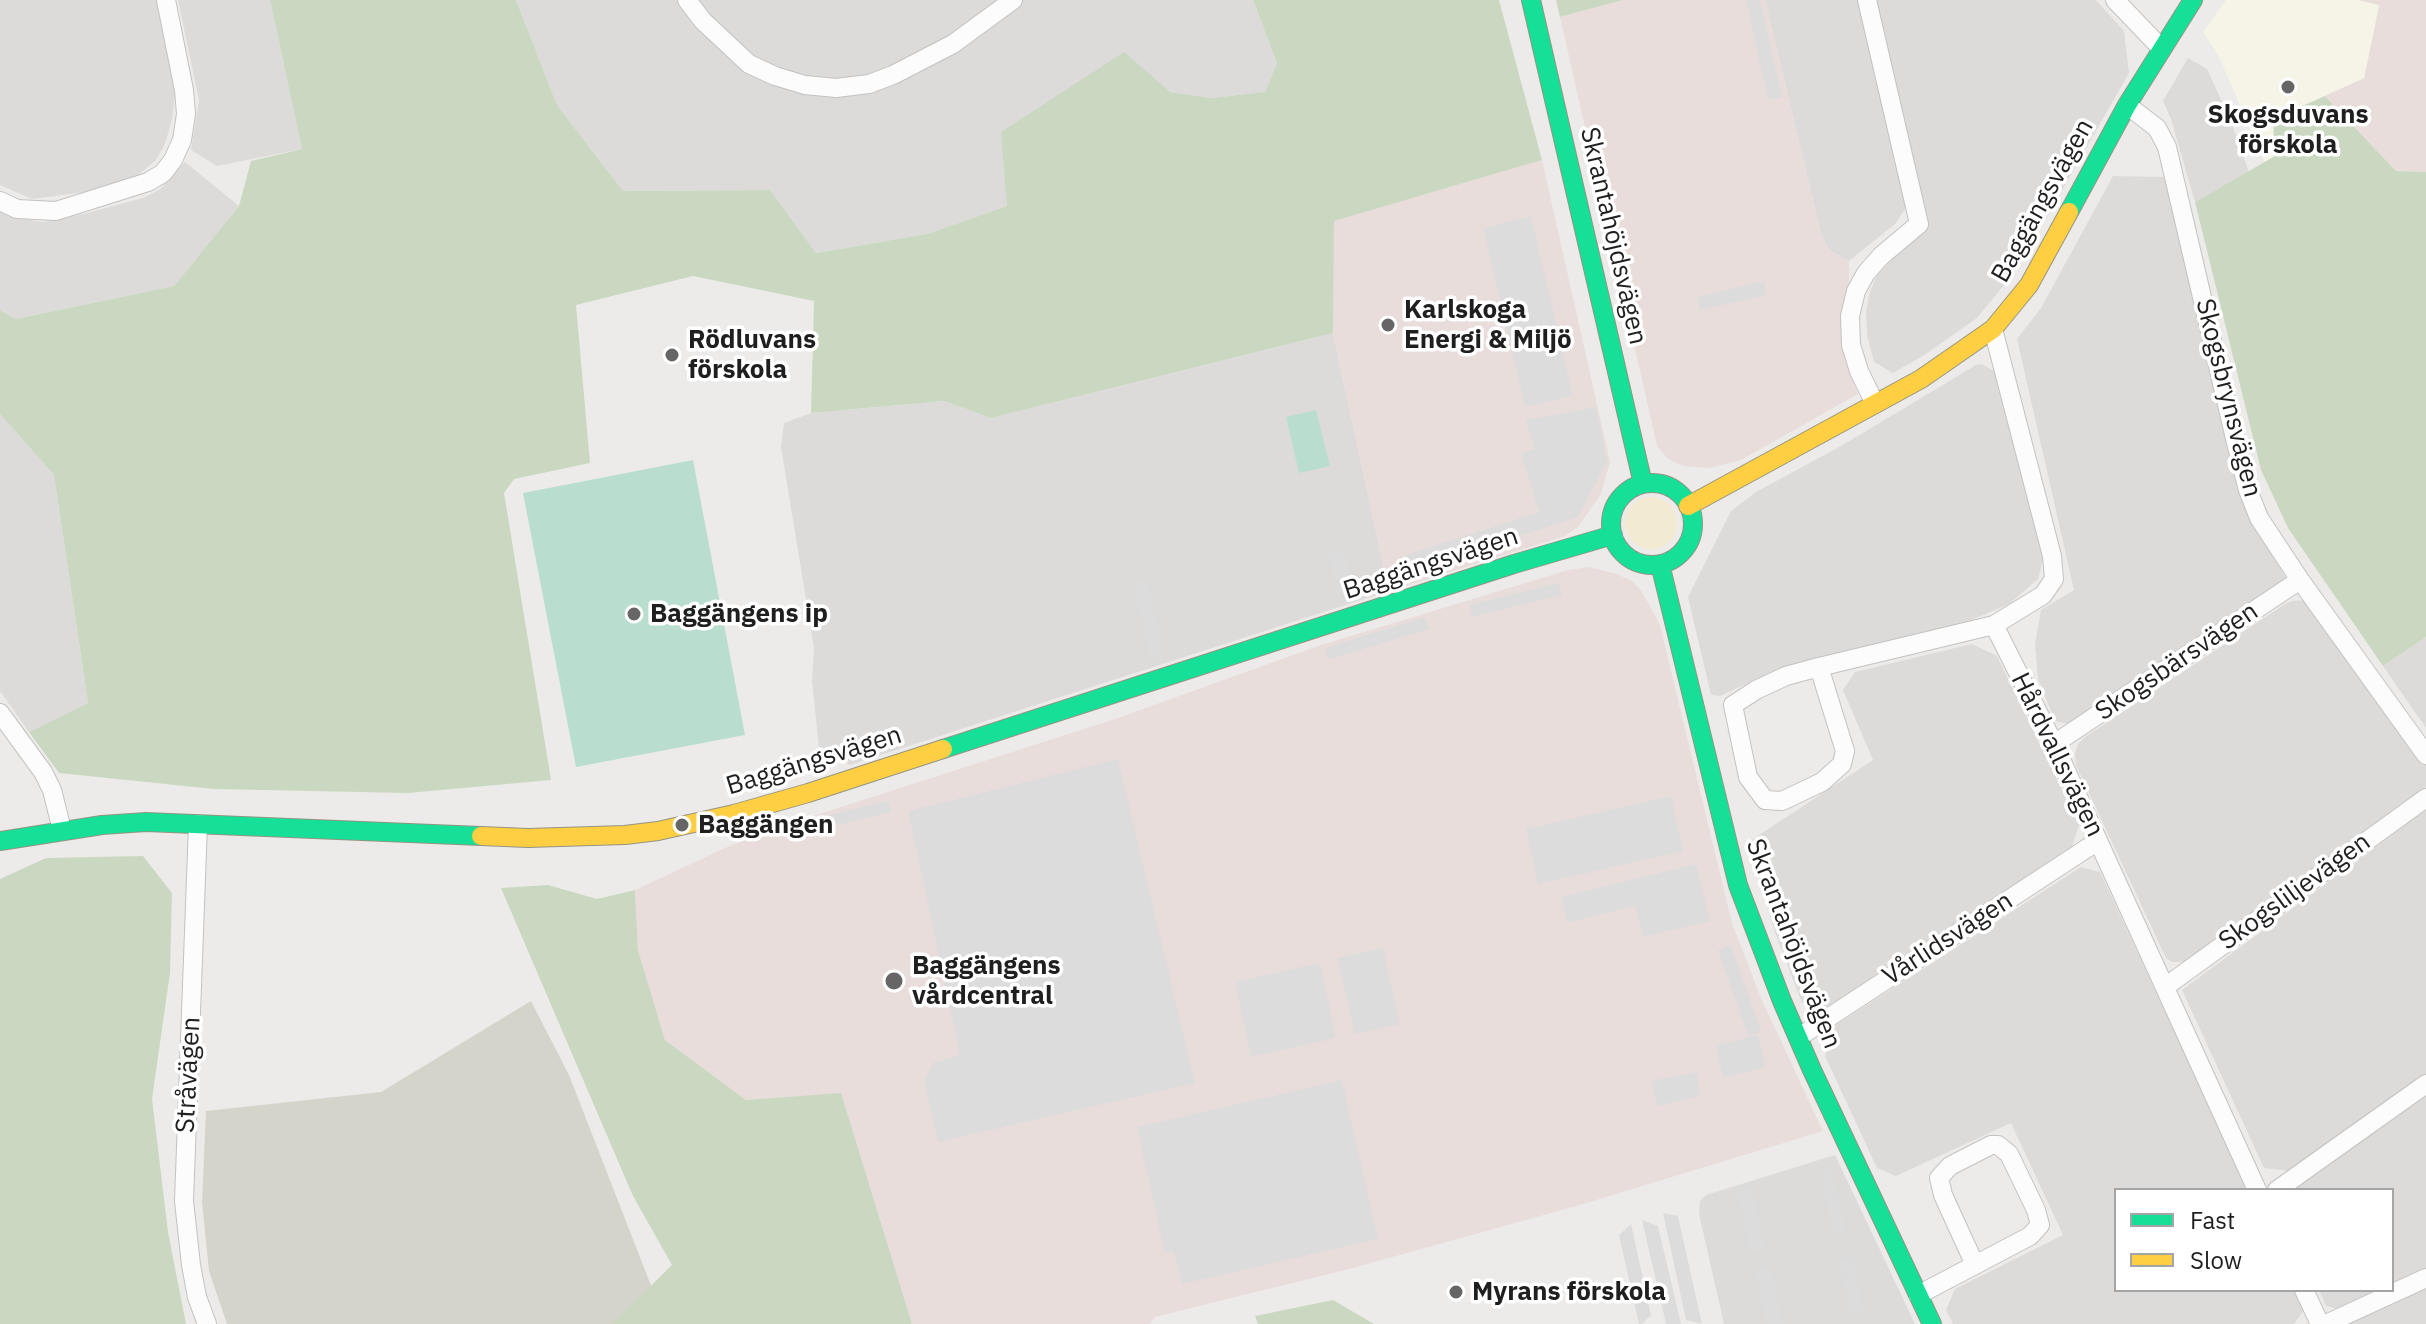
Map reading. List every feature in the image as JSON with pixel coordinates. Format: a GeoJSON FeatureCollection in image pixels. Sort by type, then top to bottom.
{"type":"FeatureCollection","features":[{"type":"Feature","properties":{"kind":"street"},"geometry":{"type":"LineString","coordinates":[[0,201],[17,209],[56,211],[148,182],[163,173],[182,140],[186,114],[166,0]]}},
{"type":"Feature","properties":{"kind":"street"},"geometry":{"type":"LineString","coordinates":[[687,0],[703,21],[749,64],[805,85],[836,88],[869,84],[893,75],[953,44],[1013,0]]}},
{"type":"Feature","properties":{"kind":"street","name":"Skrantahöjdsvägen"},"geometry":{"type":"LineString","coordinates":[[1531,0],[1643,484]]}},
{"type":"Feature","properties":{"kind":"street"},"geometry":{"type":"LineString","coordinates":[[1867,0],[1919,224],[1881,256],[1856,291],[1850,316],[1851,345],[1875,404]]}},
{"type":"Feature","properties":{"kind":"street"},"geometry":{"type":"LineString","coordinates":[[2115,0],[2161,48]]}},
{"type":"Feature","properties":{"kind":"street","name":"Baggängsvägen"},"geometry":{"type":"LineString","coordinates":[[1688,506],[1921,379],[1993,329],[2029,285],[2127,105],[2193,0]]}},
{"type":"Feature","properties":{"kind":"street","name":"Skogsbrynsvägen"},"geometry":{"type":"LineString","coordinates":[[2127,105],[2157,128],[2167,147],[2248,490],[2259,518],[2426,755]]}},
{"type":"Feature","properties":{"kind":"street"},"geometry":{"type":"LineString","coordinates":[[1819,667],[1845,751],[1842,764],[1822,782],[1782,801],[1765,800],[1748,777],[1733,705],[1786,676],[1819,667],[1994,625],[2043,595],[2054,579],[2052,556],[1993,329]]}},
{"type":"Feature","properties":{"kind":"street"},"geometry":{"type":"LineString","coordinates":[[1643,484],[1668,487],[1679,493],[1688,506],[1693,523],[1688,544],[1673,559],[1647,565],[1628,557],[1618,547],[1611,519],[1617,503],[1628,491],[1643,484]]}},
{"type":"Feature","properties":{"kind":"street","name":"Baggängsvägen"},"geometry":{"type":"LineString","coordinates":[[0,841],[62,830],[146,822],[528,838],[658,831],[808,793],[1514,564],[1613,535]]}},
{"type":"Feature","properties":{"kind":"street","name":"Skrantahöjdsvägen"},"geometry":{"type":"LineString","coordinates":[[1660,564],[1738,885],[1782,1001],[1932,1324]]}},
{"type":"Feature","properties":{"kind":"street","name":"Skogsbärsvägen"},"geometry":{"type":"LineString","coordinates":[[2054,744],[2300,580]]}},
{"type":"Feature","properties":{"kind":"street","name":"Hårdvallsvägen"},"geometry":{"type":"LineString","coordinates":[[1994,625],[2054,744],[2256,1188]]}},
{"type":"Feature","properties":{"kind":"street"},"geometry":{"type":"LineString","coordinates":[[0,713],[43,772],[52,790],[62,830]]}},
{"type":"Feature","properties":{"kind":"street","name":"Skogsliljevägen"},"geometry":{"type":"LineString","coordinates":[[2165,987],[2426,798]]}},
{"type":"Feature","properties":{"kind":"street","name":"Stråvägen"},"geometry":{"type":"LineString","coordinates":[[198,824],[184,1201],[191,1265],[197,1297],[207,1324]]}},
{"type":"Feature","properties":{"kind":"street","name":"Vårlidsvägen"},"geometry":{"type":"LineString","coordinates":[[1799,1037],[2098,841]]}},
{"type":"Feature","properties":{"kind":"street"},"geometry":{"type":"LineString","coordinates":[[2280,1188],[2426,1084]]}},
{"type":"Feature","properties":{"kind":"street"},"geometry":{"type":"LineString","coordinates":[[1918,1295],[1975,1265],[2030,1236],[2040,1225],[2009,1154],[1998,1145],[1991,1145],[1950,1166],[1939,1178],[1943,1195],[1975,1265]]}},
{"type":"Feature","properties":{"kind":"street"},"geometry":{"type":"LineString","coordinates":[[2305,1292],[2323,1324],[2426,1278]]}},
{"type":"Feature","properties":{"kind":"shaded area"},"geometry":{"type":"Polygon","coordinates":[[[0,0],[157,0],[176,86],[172,119],[165,144],[156,160],[138,175],[93,191],[32,199],[0,185],[0,0]]]}},
{"type":"Feature","properties":{"kind":"shaded area"},"geometry":{"type":"Polygon","coordinates":[[[178,0],[270,0],[302,149],[217,166],[191,150],[199,100],[178,0]]]}},
{"type":"Feature","properties":{"kind":"shaded area"},"geometry":{"type":"Polygon","coordinates":[[[516,0],[1253,0],[1277,63],[1265,92],[1211,98],[1170,92],[1007,206],[927,234],[816,253],[769,190],[623,191],[557,105],[516,0]]]}},
{"type":"Feature","properties":{"kind":"shaded area"},"geometry":{"type":"Polygon","coordinates":[[[1623,0],[1765,0],[1821,234],[1829,250],[1849,261],[1849,282],[1842,314],[1845,360],[1858,394],[1741,460],[1710,468],[1683,466],[1668,459],[1657,446],[1560,17],[1623,0]]]}},
{"type":"Feature","properties":{"kind":"shaded area"},"geometry":{"type":"Polygon","coordinates":[[[1746,0],[1760,0],[1782,97],[1768,100],[1746,0]]]}},
{"type":"Feature","properties":{"kind":"shaded area"},"geometry":{"type":"Polygon","coordinates":[[[1765,0],[1859,0],[1909,203],[1895,224],[1849,261],[1829,250],[1821,234],[1765,0]]]}},
{"type":"Feature","properties":{"kind":"shaded area"},"geometry":{"type":"Polygon","coordinates":[[[1875,0],[2096,0],[2124,31],[2129,73],[2017,269],[1977,318],[1893,373],[1874,362],[1867,335],[1869,295],[1876,277],[1928,220],[1875,0]]]}},
{"type":"Feature","properties":{"kind":"shaded area","name":"Skogsduvans förskola"},"geometry":{"type":"Polygon","coordinates":[[[2226,0],[2357,0],[2379,5],[2364,78],[2273,119],[2275,156],[2265,163],[2219,57],[2203,32],[2226,0]]]}},
{"type":"Feature","properties":{"kind":"shaded area"},"geometry":{"type":"Polygon","coordinates":[[[2357,0],[2426,0],[2426,172],[2396,171],[2325,96],[2364,78],[2379,6],[2357,0]]]}},
{"type":"Feature","properties":{"kind":"shaded area"},"geometry":{"type":"Polygon","coordinates":[[[2188,58],[2207,69],[2230,119],[2249,172],[2195,202],[2163,101],[2188,58]]]}},
{"type":"Feature","properties":{"kind":"shaded area"},"geometry":{"type":"Polygon","coordinates":[[[1542,160],[1610,462],[1601,494],[1578,527],[1565,536],[1389,591],[1333,333],[1333,221],[1542,160]]]}},
{"type":"Feature","properties":{"kind":"shaded area"},"geometry":{"type":"Polygon","coordinates":[[[185,162],[239,206],[174,286],[16,319],[0,310],[0,210],[15,218],[44,222],[84,214],[146,197],[160,189],[185,162]]]}},
{"type":"Feature","properties":{"kind":"shaded area"},"geometry":{"type":"Polygon","coordinates":[[[2113,176],[2164,177],[2238,487],[2287,581],[2069,724],[2055,721],[2038,679],[2035,644],[2041,610],[2074,590],[2017,339],[2041,308],[2113,176]]]}},
{"type":"Feature","properties":{"kind":"shaded area"},"geometry":{"type":"Polygon","coordinates":[[[1531,216],[1573,396],[1525,407],[1483,228],[1531,216]]]}},
{"type":"Feature","properties":{"kind":"shaded area"},"geometry":{"type":"Polygon","coordinates":[[[1764,281],[1767,295],[1700,310],[1697,297],[1764,281]]]}},
{"type":"Feature","properties":{"kind":"shaded area"},"geometry":{"type":"Polygon","coordinates":[[[1333,333],[1389,591],[850,765],[819,748],[812,681],[814,648],[781,447],[784,423],[811,413],[944,401],[991,418],[1333,333]]]}},
{"type":"Feature","properties":{"kind":"shaded area"},"geometry":{"type":"Polygon","coordinates":[[[1982,364],[1999,374],[2043,560],[2038,579],[2009,604],[1964,623],[1776,670],[1720,696],[1711,695],[1688,597],[1731,511],[1756,492],[1982,364]]]}},
{"type":"Feature","properties":{"kind":"shaded area"},"geometry":{"type":"Polygon","coordinates":[[[1596,407],[1607,462],[1578,517],[1411,571],[1406,555],[1539,512],[1521,454],[1534,449],[1526,420],[1596,407]]]}},
{"type":"Feature","properties":{"kind":"shaded area"},"geometry":{"type":"Polygon","coordinates":[[[0,414],[54,475],[88,703],[29,732],[0,691],[0,414]]]}},
{"type":"Feature","properties":{"kind":"shaded area"},"geometry":{"type":"Polygon","coordinates":[[[1343,550],[1354,588],[1338,592],[1328,554],[1343,550]]]}},
{"type":"Feature","properties":{"kind":"shaded area"},"geometry":{"type":"Polygon","coordinates":[[[1589,567],[1632,581],[1641,590],[1660,625],[1732,923],[1761,998],[1823,1131],[1580,1205],[1353,1268],[1155,1317],[1150,1324],[912,1324],[841,1094],[746,1100],[665,1040],[638,950],[635,890],[727,847],[788,824],[1118,718],[1318,646],[1568,570],[1589,567]]]}},
{"type":"Feature","properties":{"kind":"shaded area"},"geometry":{"type":"Polygon","coordinates":[[[1147,579],[1164,654],[1150,657],[1133,583],[1147,579]]]}},
{"type":"Feature","properties":{"kind":"shaded area"},"geometry":{"type":"Polygon","coordinates":[[[1559,583],[1562,595],[1472,617],[1469,605],[1559,583]]]}},
{"type":"Feature","properties":{"kind":"shaded area"},"geometry":{"type":"Polygon","coordinates":[[[2305,600],[2313,606],[2426,764],[2426,787],[2185,962],[2172,962],[2166,958],[2076,765],[2078,744],[2285,604],[2305,600]]]}},
{"type":"Feature","properties":{"kind":"shaded area"},"geometry":{"type":"Polygon","coordinates":[[[1425,617],[1429,629],[1328,660],[1325,648],[1425,617]]]}},
{"type":"Feature","properties":{"kind":"shaded area"},"geometry":{"type":"Polygon","coordinates":[[[2426,637],[2426,728],[2383,666],[2426,637]]]}},
{"type":"Feature","properties":{"kind":"shaded area"},"geometry":{"type":"Polygon","coordinates":[[[1972,644],[1997,656],[2079,825],[2072,847],[1822,1010],[1802,1003],[1776,935],[1747,843],[1873,760],[1843,690],[1855,672],[1972,644]]]}},
{"type":"Feature","properties":{"kind":"shaded area"},"geometry":{"type":"Polygon","coordinates":[[[1118,759],[1195,1083],[938,1142],[924,1081],[933,1063],[960,1055],[908,811],[1118,759]]]}},
{"type":"Feature","properties":{"kind":"shaded area"},"geometry":{"type":"Polygon","coordinates":[[[1671,796],[1683,851],[1538,884],[1526,829],[1671,796]]]}},
{"type":"Feature","properties":{"kind":"shaded area"},"geometry":{"type":"Polygon","coordinates":[[[888,801],[891,812],[793,836],[790,824],[888,801]]]}},
{"type":"Feature","properties":{"kind":"shaded area"},"geometry":{"type":"Polygon","coordinates":[[[2426,810],[2426,1074],[2289,1171],[2264,1168],[2182,990],[2426,810]]]}},
{"type":"Feature","properties":{"kind":"shaded area"},"geometry":{"type":"Polygon","coordinates":[[[1696,864],[1710,921],[1643,937],[1635,906],[1567,923],[1561,897],[1696,864]]]}},
{"type":"Feature","properties":{"kind":"shaded area"},"geometry":{"type":"Polygon","coordinates":[[[2081,867],[2100,872],[2247,1188],[2114,1188],[2114,1292],[2295,1292],[2304,1310],[2294,1324],[1953,1324],[1946,1310],[1955,1289],[2063,1235],[2011,1123],[1896,1176],[1877,1168],[1825,1056],[1833,1027],[2081,867]]]}},
{"type":"Feature","properties":{"kind":"shaded area"},"geometry":{"type":"Polygon","coordinates":[[[1731,945],[1761,1031],[1748,1036],[1718,950],[1731,945]]]}},
{"type":"Feature","properties":{"kind":"shaded area"},"geometry":{"type":"Polygon","coordinates":[[[1383,948],[1400,1024],[1355,1034],[1337,958],[1383,948]]]}},
{"type":"Feature","properties":{"kind":"shaded area"},"geometry":{"type":"Polygon","coordinates":[[[1320,963],[1336,1038],[1251,1057],[1235,982],[1320,963]]]}},
{"type":"Feature","properties":{"kind":"shaded area"},"geometry":{"type":"Polygon","coordinates":[[[531,1001],[569,1075],[666,1324],[227,1324],[209,1271],[202,1202],[206,1111],[381,1092],[531,1001]]]}},
{"type":"Feature","properties":{"kind":"shaded area"},"geometry":{"type":"Polygon","coordinates":[[[1758,1035],[1766,1067],[1723,1078],[1715,1046],[1758,1035]]]}},
{"type":"Feature","properties":{"kind":"shaded area"},"geometry":{"type":"Polygon","coordinates":[[[1696,1072],[1701,1096],[1657,1106],[1651,1081],[1696,1072]]]}},
{"type":"Feature","properties":{"kind":"shaded area"},"geometry":{"type":"Polygon","coordinates":[[[1342,1080],[1378,1239],[1182,1284],[1174,1252],[1165,1253],[1137,1127],[1342,1080]]]}},
{"type":"Feature","properties":{"kind":"shaded area"},"geometry":{"type":"Polygon","coordinates":[[[2426,1095],[2426,1269],[2394,1285],[2394,1188],[2297,1188],[2426,1095]]]}},
{"type":"Feature","properties":{"kind":"shaded area"},"geometry":{"type":"Polygon","coordinates":[[[1835,1155],[1915,1324],[1724,1324],[1699,1214],[1700,1201],[1706,1195],[1835,1155]]]}},
{"type":"Feature","properties":{"kind":"shaded area"},"geometry":{"type":"Polygon","coordinates":[[[1831,1168],[1846,1232],[1834,1234],[1819,1171],[1831,1168]]]}},
{"type":"Feature","properties":{"kind":"shaded area"},"geometry":{"type":"Polygon","coordinates":[[[1752,1186],[1765,1248],[1750,1252],[1736,1189],[1752,1186]]]}},
{"type":"Feature","properties":{"kind":"shaded area"},"geometry":{"type":"Polygon","coordinates":[[[1663,1213],[1678,1216],[1702,1324],[1686,1320],[1663,1213]]]}},
{"type":"Feature","properties":{"kind":"shaded area"},"geometry":{"type":"Polygon","coordinates":[[[1642,1220],[1658,1226],[1681,1324],[1666,1324],[1642,1220]]]}},
{"type":"Feature","properties":{"kind":"shaded area"},"geometry":{"type":"Polygon","coordinates":[[[1631,1224],[1651,1315],[1642,1324],[1639,1324],[1619,1235],[1631,1224]]]}},
{"type":"Feature","properties":{"kind":"shaded area"},"geometry":{"type":"Polygon","coordinates":[[[1852,1257],[1864,1312],[1851,1315],[1839,1260],[1852,1257]]]}},
{"type":"Feature","properties":{"kind":"shaded area"},"geometry":{"type":"Polygon","coordinates":[[[1770,1265],[1783,1324],[1767,1324],[1754,1269],[1770,1265]]]}},
{"type":"Feature","properties":{"kind":"shaded area"},"geometry":{"type":"Polygon","coordinates":[[[2426,1287],[2426,1324],[2345,1324],[2426,1287]]]}},
{"type":"Feature","properties":{"kind":"shaded area"},"geometry":{"type":"Polygon","coordinates":[[[2320,1292],[2379,1292],[2342,1310],[2326,1306],[2320,1292]]]}},
{"type":"Feature","properties":{"kind":"green space"},"geometry":{"type":"Polygon","coordinates":[[[270,0],[516,0],[557,105],[623,191],[770,190],[816,253],[927,234],[1007,206],[1001,132],[1124,52],[1170,92],[1211,98],[1265,92],[1277,63],[1253,0],[1499,0],[1542,160],[1334,221],[1333,333],[991,418],[944,401],[811,413],[814,301],[693,276],[576,305],[590,463],[514,479],[504,493],[551,780],[408,793],[214,789],[59,773],[29,732],[88,703],[54,475],[0,414],[0,310],[16,319],[174,286],[239,206],[251,161],[302,149],[270,0]]]}},
{"type":"Feature","properties":{"kind":"green space"},"geometry":{"type":"Polygon","coordinates":[[[1556,0],[1623,0],[1560,17],[1556,0]]]}},
{"type":"Feature","properties":{"kind":"green space"},"geometry":{"type":"Polygon","coordinates":[[[2325,96],[2396,171],[2426,172],[2426,637],[2383,666],[2288,528],[2261,470],[2195,202],[2275,156],[2273,119],[2325,96]]]}},
{"type":"Feature","properties":{"kind":"green space"},"geometry":{"type":"Polygon","coordinates":[[[1316,410],[1330,466],[1299,473],[1286,417],[1316,410]]]}},
{"type":"Feature","properties":{"kind":"green space","name":"Baggängens ip"},"geometry":{"type":"Polygon","coordinates":[[[693,460],[745,735],[576,767],[523,493],[693,460]]]}},
{"type":"Feature","properties":{"kind":"green space"},"geometry":{"type":"Polygon","coordinates":[[[143,856],[172,893],[170,973],[152,1099],[168,1232],[186,1324],[0,1324],[0,879],[46,858],[143,856]]]}},
{"type":"Feature","properties":{"kind":"green space"},"geometry":{"type":"Polygon","coordinates":[[[548,885],[597,899],[635,890],[638,950],[665,1040],[746,1100],[841,1093],[912,1324],[612,1324],[672,1265],[633,1196],[501,888],[548,885]]]}},
{"type":"Feature","properties":{"kind":"green space"},"geometry":{"type":"Polygon","coordinates":[[[1333,1300],[1374,1324],[1258,1324],[1255,1316],[1333,1300]]]}},
{"type":"Feature","properties":{"kind":"sand"},"geometry":{"type":"Polygon","coordinates":[[[1651,497],[1669,505],[1677,523],[1669,541],[1651,549],[1633,541],[1625,523],[1633,505],[1651,497]]]}},
{"type":"Feature","properties":{"kind":"traffic: fast"},"geometry":{"type":"LineString","coordinates":[[1531,0],[1643,484]]}},
{"type":"Feature","properties":{"kind":"traffic: fast"},"geometry":{"type":"LineString","coordinates":[[2069,212],[2127,105],[2193,0]]}},
{"type":"Feature","properties":{"kind":"traffic: fast"},"geometry":{"type":"LineString","coordinates":[[1652,483],[1668,486],[1681,495],[1690,508],[1693,524],[1690,540],[1681,553],[1668,562],[1652,565],[1636,562],[1623,553],[1614,540],[1611,524],[1614,508],[1623,495],[1636,486],[1652,483]]}},
{"type":"Feature","properties":{"kind":"traffic: fast"},"geometry":{"type":"LineString","coordinates":[[943,749],[1514,564],[1613,535]]}},
{"type":"Feature","properties":{"kind":"traffic: fast"},"geometry":{"type":"LineString","coordinates":[[1660,564],[1738,885],[1812,1070],[1932,1324]]}},
{"type":"Feature","properties":{"kind":"traffic: fast"},"geometry":{"type":"LineString","coordinates":[[0,841],[102,825],[146,822],[481,836]]}},
{"type":"Feature","properties":{"kind":"traffic: slow"},"geometry":{"type":"LineString","coordinates":[[1688,506],[1921,379],[1993,329],[2029,285],[2069,212]]}},
{"type":"Feature","properties":{"kind":"traffic: slow"},"geometry":{"type":"LineString","coordinates":[[481,836],[528,838],[658,831],[808,793],[943,749]]}},
{"type":"Feature","properties":{"kind":"place","name":"Skogsduvans förskola"},"geometry":{"type":"Point","coordinates":[2288,87]}},
{"type":"Feature","properties":{"kind":"place","name":"Karlskoga Energi & Miljö"},"geometry":{"type":"Point","coordinates":[1388,325]}},
{"type":"Feature","properties":{"kind":"place","name":"Rödluvans förskola"},"geometry":{"type":"Point","coordinates":[672,355]}},
{"type":"Feature","properties":{"kind":"place","name":"Baggängens ip"},"geometry":{"type":"Point","coordinates":[634,614]}},
{"type":"Feature","properties":{"kind":"place","name":"Baggängen"},"geometry":{"type":"Point","coordinates":[682,825]}},
{"type":"Feature","properties":{"kind":"place","name":"Baggängens vårdcentral"},"geometry":{"type":"Point","coordinates":[894,981]}},
{"type":"Feature","properties":{"kind":"place","name":"Myrans förskola"},"geometry":{"type":"Point","coordinates":[1456,1292]}}]}
